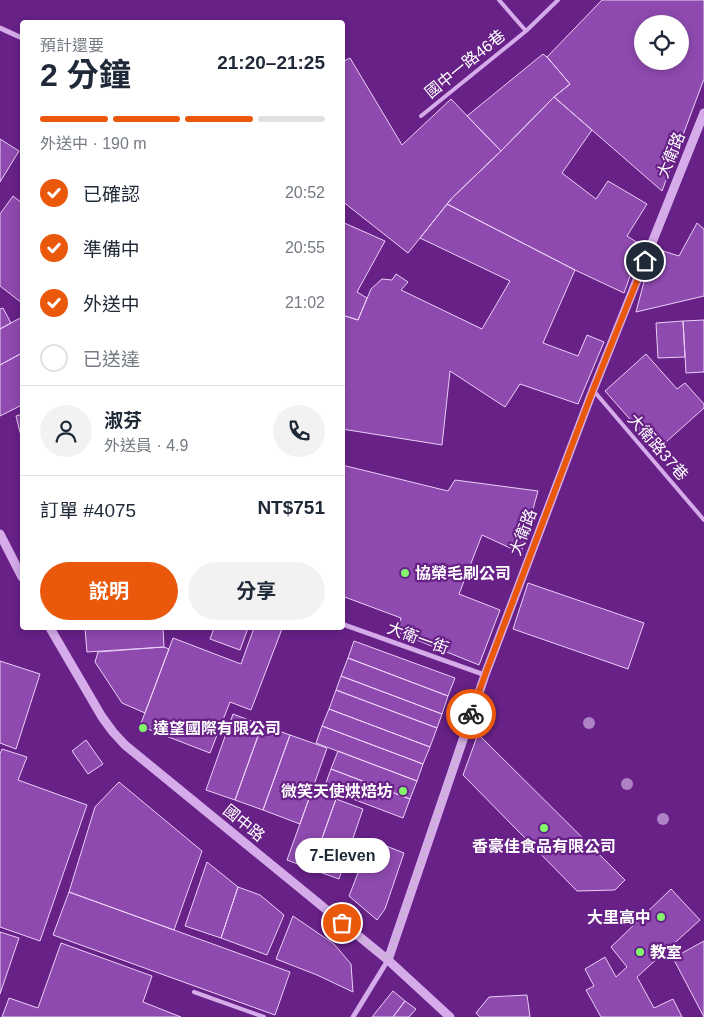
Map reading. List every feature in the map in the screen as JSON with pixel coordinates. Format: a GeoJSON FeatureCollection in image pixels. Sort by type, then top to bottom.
{"type":"FeatureCollection","features":[{"type":"Feature","properties":{"kind":"street"},"geometry":{"type":"LineString","coordinates":[[0,28],[20,37]]}},
{"type":"Feature","properties":{"kind":"street","name":"大衛路"},"geometry":{"type":"LineString","coordinates":[[353,1017],[388,960],[485,675],[593,390],[704,114]]}},
{"type":"Feature","properties":{"kind":"street"},"geometry":{"type":"LineString","coordinates":[[0,534],[20,573]]}},
{"type":"Feature","properties":{"kind":"street","name":"大衛一街"},"geometry":{"type":"LineString","coordinates":[[345,625],[485,675]]}},
{"type":"Feature","properties":{"kind":"street","name":"國中路"},"geometry":{"type":"LineString","coordinates":[[51,630],[102,717],[125,745],[388,960],[450,1017]]}},
{"type":"Feature","properties":{"kind":"lane","name":"國中一路46巷"},"geometry":{"type":"LineString","coordinates":[[499,0],[526,31]]}},
{"type":"Feature","properties":{"kind":"lane","name":"國中一路46巷"},"geometry":{"type":"LineString","coordinates":[[421,116],[526,31],[558,0]]}},
{"type":"Feature","properties":{"kind":"lane","name":"大衛路37巷"},"geometry":{"type":"LineString","coordinates":[[593,390],[704,520]]}},
{"type":"Feature","properties":{"kind":"lane"},"geometry":{"type":"LineString","coordinates":[[194,992],[264,1017]]}},
{"type":"Feature","properties":{"kind":"building"},"geometry":{"type":"Polygon","coordinates":[[[602,0],[704,0],[704,79],[662,191],[554,97],[570,84],[547,57],[602,0]]]}},
{"type":"Feature","properties":{"kind":"building"},"geometry":{"type":"Polygon","coordinates":[[[543,54],[570,84],[554,97],[501,151],[467,116],[543,54]]]}},
{"type":"Feature","properties":{"kind":"building"},"geometry":{"type":"Polygon","coordinates":[[[350,58],[402,145],[451,99],[501,151],[452,198],[408,253],[345,203],[345,60],[350,58]]]}},
{"type":"Feature","properties":{"kind":"building"},"geometry":{"type":"Polygon","coordinates":[[[554,97],[592,130],[562,173],[596,199],[608,181],[647,204],[627,236],[641,245],[624,293],[447,204],[554,97]]]}},
{"type":"Feature","properties":{"kind":"building"},"geometry":{"type":"Polygon","coordinates":[[[0,139],[19,151],[0,182],[0,139]]]}},
{"type":"Feature","properties":{"kind":"building"},"geometry":{"type":"Polygon","coordinates":[[[13,196],[20,201],[20,301],[0,286],[0,214],[13,196]]]}},
{"type":"Feature","properties":{"kind":"building"},"geometry":{"type":"Polygon","coordinates":[[[447,204],[575,270],[543,343],[578,356],[587,335],[604,342],[578,404],[520,384],[505,407],[450,371],[442,445],[345,429],[345,316],[358,320],[371,289],[382,279],[392,280],[396,274],[408,282],[401,290],[482,329],[510,281],[420,238],[447,204]]]}},
{"type":"Feature","properties":{"kind":"building"},"geometry":{"type":"Polygon","coordinates":[[[345,223],[385,241],[357,292],[367,298],[358,320],[345,316],[345,223]]]}},
{"type":"Feature","properties":{"kind":"building"},"geometry":{"type":"Polygon","coordinates":[[[697,223],[704,229],[704,296],[636,312],[645,278],[660,274],[660,250],[679,256],[697,223]]]}},
{"type":"Feature","properties":{"kind":"building"},"geometry":{"type":"Polygon","coordinates":[[[3,308],[11,323],[0,329],[0,309],[3,308]]]}},
{"type":"Feature","properties":{"kind":"building"},"geometry":{"type":"Polygon","coordinates":[[[20,318],[20,354],[0,365],[0,329],[20,318]]]}},
{"type":"Feature","properties":{"kind":"building"},"geometry":{"type":"Polygon","coordinates":[[[704,320],[704,372],[686,373],[683,321],[704,320]]]}},
{"type":"Feature","properties":{"kind":"building"},"geometry":{"type":"Polygon","coordinates":[[[683,321],[685,357],[658,358],[656,323],[683,321]]]}},
{"type":"Feature","properties":{"kind":"building"},"geometry":{"type":"Polygon","coordinates":[[[20,354],[20,406],[0,416],[0,365],[20,354]]]}},
{"type":"Feature","properties":{"kind":"building"},"geometry":{"type":"Polygon","coordinates":[[[646,354],[677,389],[685,383],[704,404],[704,408],[657,450],[605,391],[646,354]]]}},
{"type":"Feature","properties":{"kind":"building"},"geometry":{"type":"Polygon","coordinates":[[[20,415],[20,432],[16,416],[20,415]]]}},
{"type":"Feature","properties":{"kind":"building","name":"協榮毛刷公司"},"geometry":{"type":"Polygon","coordinates":[[[345,466],[448,491],[455,480],[538,491],[521,553],[482,535],[459,594],[500,610],[479,665],[397,632],[401,618],[345,597],[345,466]]]}},
{"type":"Feature","properties":{"kind":"building"},"geometry":{"type":"Polygon","coordinates":[[[528,583],[644,623],[628,669],[513,629],[528,583]]]}},
{"type":"Feature","properties":{"kind":"building"},"geometry":{"type":"Polygon","coordinates":[[[85,630],[163,630],[164,647],[87,652],[85,630]]]}},
{"type":"Feature","properties":{"kind":"building"},"geometry":{"type":"Polygon","coordinates":[[[213,630],[247,630],[240,650],[210,639],[213,630]]]}},
{"type":"Feature","properties":{"kind":"building"},"geometry":{"type":"Polygon","coordinates":[[[253,630],[282,630],[251,710],[230,702],[210,753],[140,726],[173,638],[241,664],[253,630]]]}},
{"type":"Feature","properties":{"kind":"building"},"geometry":{"type":"Polygon","coordinates":[[[354,641],[455,678],[448,696],[348,658],[354,641]]]}},
{"type":"Feature","properties":{"kind":"building"},"geometry":{"type":"Polygon","coordinates":[[[164,647],[169,649],[145,713],[122,703],[95,662],[98,652],[164,647]]]}},
{"type":"Feature","properties":{"kind":"building"},"geometry":{"type":"Polygon","coordinates":[[[348,658],[448,696],[442,714],[341,676],[348,658]]]}},
{"type":"Feature","properties":{"kind":"building"},"geometry":{"type":"Polygon","coordinates":[[[0,661],[40,674],[16,749],[0,743],[0,661]]]}},
{"type":"Feature","properties":{"kind":"building"},"geometry":{"type":"Polygon","coordinates":[[[341,676],[442,714],[437,728],[336,690],[341,676]]]}},
{"type":"Feature","properties":{"kind":"building"},"geometry":{"type":"Polygon","coordinates":[[[336,690],[437,728],[430,747],[329,709],[336,690]]]}},
{"type":"Feature","properties":{"kind":"building"},"geometry":{"type":"Polygon","coordinates":[[[329,709],[430,747],[423,764],[322,726],[329,709]]]}},
{"type":"Feature","properties":{"kind":"building"},"geometry":{"type":"Polygon","coordinates":[[[233,714],[262,725],[235,800],[206,790],[233,714]]]}},
{"type":"Feature","properties":{"kind":"building"},"geometry":{"type":"Polygon","coordinates":[[[262,725],[290,735],[263,810],[235,800],[262,725]]]}},
{"type":"Feature","properties":{"kind":"building"},"geometry":{"type":"Polygon","coordinates":[[[322,726],[423,764],[417,781],[316,743],[322,726]]]}},
{"type":"Feature","properties":{"kind":"building","name":"香豪佳食品有限公司"},"geometry":{"type":"Polygon","coordinates":[[[478,734],[625,880],[615,890],[577,891],[463,775],[478,734]]]}},
{"type":"Feature","properties":{"kind":"building"},"geometry":{"type":"Polygon","coordinates":[[[290,735],[327,748],[300,824],[263,810],[290,735]]]}},
{"type":"Feature","properties":{"kind":"building"},"geometry":{"type":"Polygon","coordinates":[[[86,740],[103,764],[88,774],[72,751],[86,740]]]}},
{"type":"Feature","properties":{"kind":"building"},"geometry":{"type":"Polygon","coordinates":[[[2,749],[27,757],[18,780],[87,805],[40,941],[0,927],[0,754],[2,749]]]}},
{"type":"Feature","properties":{"kind":"building"},"geometry":{"type":"Polygon","coordinates":[[[338,751],[417,781],[410,799],[331,769],[338,751]]]}},
{"type":"Feature","properties":{"kind":"building"},"geometry":{"type":"Polygon","coordinates":[[[331,769],[410,799],[403,818],[324,788],[331,769]]]}},
{"type":"Feature","properties":{"kind":"building"},"geometry":{"type":"Polygon","coordinates":[[[119,782],[202,851],[174,930],[69,892],[95,807],[119,782]]]}},
{"type":"Feature","properties":{"kind":"building"},"geometry":{"type":"Polygon","coordinates":[[[312,790],[336,799],[311,869],[287,860],[312,790]]]}},
{"type":"Feature","properties":{"kind":"building"},"geometry":{"type":"Polygon","coordinates":[[[336,799],[363,809],[339,879],[311,869],[336,799]]]}},
{"type":"Feature","properties":{"kind":"building"},"geometry":{"type":"Polygon","coordinates":[[[371,840],[404,853],[385,909],[377,920],[349,896],[371,840]]]}},
{"type":"Feature","properties":{"kind":"building"},"geometry":{"type":"Polygon","coordinates":[[[207,862],[238,887],[221,938],[185,926],[207,862]]]}},
{"type":"Feature","properties":{"kind":"building"},"geometry":{"type":"Polygon","coordinates":[[[238,887],[260,895],[284,915],[267,955],[221,938],[238,887]]]}},
{"type":"Feature","properties":{"kind":"building","name":"教室"},"geometry":{"type":"Polygon","coordinates":[[[671,889],[700,920],[637,977],[654,1008],[673,999],[682,1017],[601,1017],[586,990],[594,986],[585,969],[605,957],[616,977],[627,967],[611,947],[671,889]]]}},
{"type":"Feature","properties":{"kind":"building"},"geometry":{"type":"Polygon","coordinates":[[[69,892],[290,972],[275,1015],[53,935],[69,892]]]}},
{"type":"Feature","properties":{"kind":"building"},"geometry":{"type":"Polygon","coordinates":[[[293,916],[334,944],[351,964],[353,992],[276,959],[293,916]]]}},
{"type":"Feature","properties":{"kind":"building"},"geometry":{"type":"Polygon","coordinates":[[[0,932],[19,938],[0,994],[0,932]]]}},
{"type":"Feature","properties":{"kind":"building"},"geometry":{"type":"Polygon","coordinates":[[[704,941],[704,1017],[673,958],[704,941]]]}},
{"type":"Feature","properties":{"kind":"building"},"geometry":{"type":"Polygon","coordinates":[[[61,943],[152,976],[143,1002],[181,1017],[2,1017],[9,998],[38,1008],[61,943]]]}},
{"type":"Feature","properties":{"kind":"building"},"geometry":{"type":"Polygon","coordinates":[[[393,991],[405,1001],[393,1017],[372,1017],[393,991]]]}},
{"type":"Feature","properties":{"kind":"building"},"geometry":{"type":"Polygon","coordinates":[[[527,995],[530,1017],[480,1017],[476,1013],[489,997],[527,995]]]}},
{"type":"Feature","properties":{"kind":"building"},"geometry":{"type":"Polygon","coordinates":[[[405,1001],[416,1009],[409,1017],[393,1017],[405,1001]]]}},
{"type":"Feature","properties":{"kind":"way so far"},"geometry":{"type":"LineString","coordinates":[[342,923],[388,960],[471,714]]}},
{"type":"Feature","properties":{"kind":"place","name":"協榮毛刷公司"},"geometry":{"type":"Point","coordinates":[405,573]}},
{"type":"Feature","properties":{"kind":"place","name":"達望國際有限公司"},"geometry":{"type":"Point","coordinates":[143,728]}},
{"type":"Feature","properties":{"kind":"place","name":"微笑天使烘焙坊"},"geometry":{"type":"Point","coordinates":[403,791]}},
{"type":"Feature","properties":{"kind":"place","name":"香豪佳食品有限公司"},"geometry":{"type":"Point","coordinates":[544,828]}},
{"type":"Feature","properties":{"kind":"place","name":"大里高中"},"geometry":{"type":"Point","coordinates":[661,917]}},
{"type":"Feature","properties":{"kind":"place","name":"7-Eleven"},"geometry":{"type":"Point","coordinates":[342,923]}},
{"type":"Feature","properties":{"kind":"place","name":"教室"},"geometry":{"type":"Point","coordinates":[640,952]}},
{"type":"Feature","properties":{"kind":"route"},"geometry":{"type":"LineString","coordinates":[[471,714],[593,390],[645,261]]}}]}
